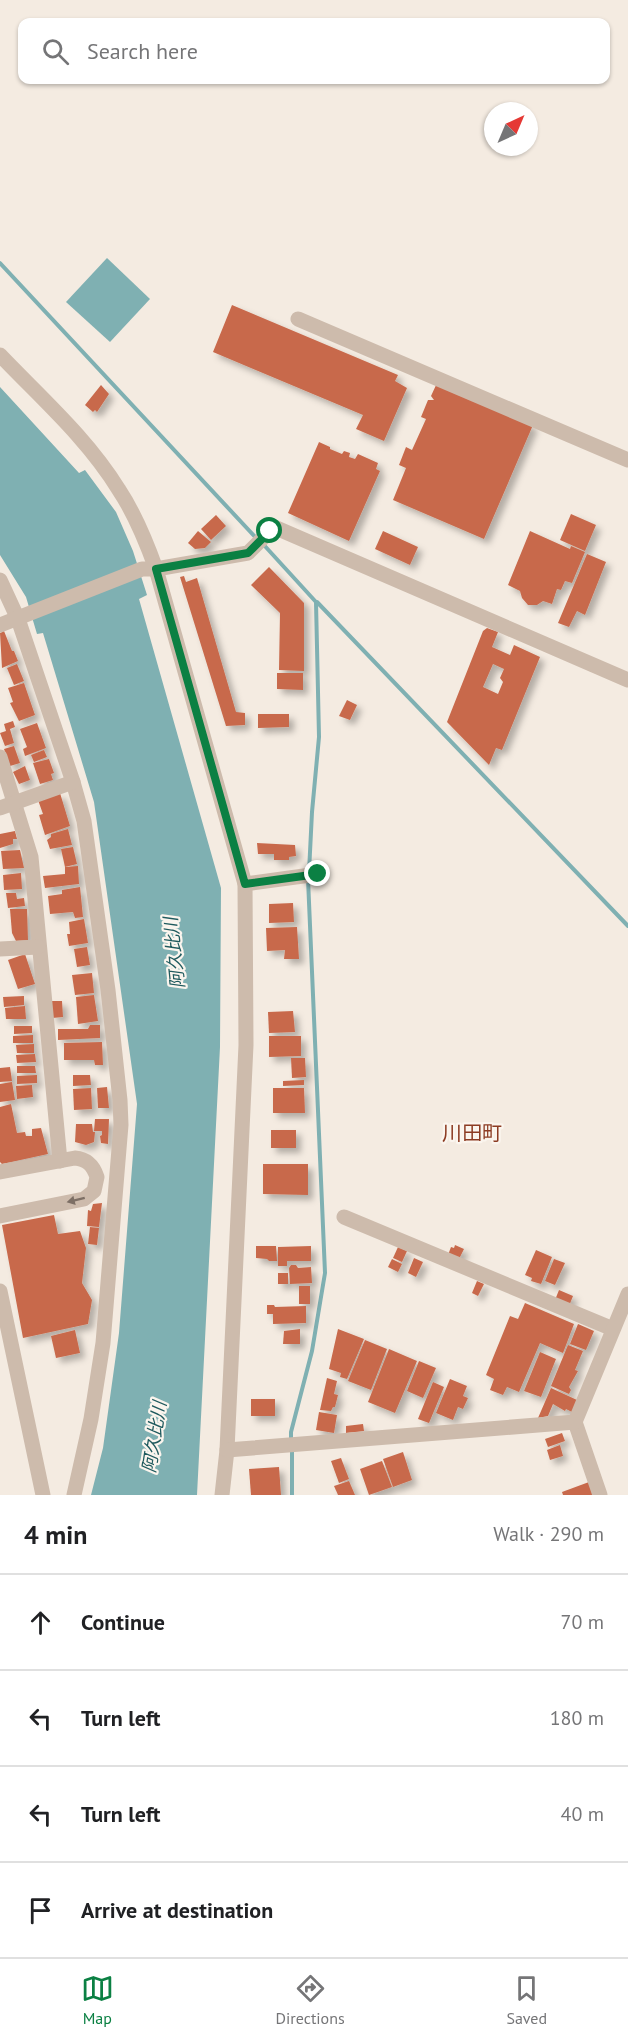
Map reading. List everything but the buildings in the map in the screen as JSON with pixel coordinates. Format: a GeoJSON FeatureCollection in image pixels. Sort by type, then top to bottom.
{"type":"FeatureCollection","features":[{"type":"Feature","properties":{"kind":"street"},"geometry":{"type":"LineString","coordinates":[[298,319],[628,460]]}},
{"type":"Feature","properties":{"kind":"street"},"geometry":{"type":"LineString","coordinates":[[0,355],[64,419],[118,488],[139,525],[149,569],[245,884],[246,1046],[227,1450],[222,1495]]}},
{"type":"Feature","properties":{"kind":"street"},"geometry":{"type":"LineString","coordinates":[[0,625],[149,569],[248,553],[274,527],[628,680]]}},
{"type":"Feature","properties":{"kind":"street"},"geometry":{"type":"LineString","coordinates":[[0,580],[21,616],[84,821],[115,1050],[121,1125],[103,1342],[91,1419],[74,1495]]}},
{"type":"Feature","properties":{"kind":"street"},"geometry":{"type":"LineString","coordinates":[[0,757],[7,806],[31,856],[60,1161]]}},
{"type":"Feature","properties":{"kind":"street"},"geometry":{"type":"LineString","coordinates":[[7,806],[73,782]]}},
{"type":"Feature","properties":{"kind":"street"},"geometry":{"type":"LineString","coordinates":[[245,884],[318,874]]}},
{"type":"Feature","properties":{"kind":"street"},"geometry":{"type":"LineString","coordinates":[[0,949],[38,947]]}},
{"type":"Feature","properties":{"kind":"street"},"geometry":{"type":"LineString","coordinates":[[0,1172],[75,1158],[89,1163],[97,1177],[94,1191],[84,1199],[0,1216]]}},
{"type":"Feature","properties":{"kind":"street"},"geometry":{"type":"LineString","coordinates":[[344,1217],[613,1329]]}},
{"type":"Feature","properties":{"kind":"street"},"geometry":{"type":"LineString","coordinates":[[0,1291],[4,1326],[43,1495]]}},
{"type":"Feature","properties":{"kind":"street"},"geometry":{"type":"LineString","coordinates":[[600,1495],[575,1422],[628,1294]]}},
{"type":"Feature","properties":{"kind":"street"},"geometry":{"type":"LineString","coordinates":[[227,1450],[575,1422]]}},
{"type":"Feature","properties":{"kind":"water"},"geometry":{"type":"Polygon","coordinates":[[[107,258],[150,299],[110,342],[66,302],[107,258]]]}},
{"type":"Feature","properties":{"kind":"water","name":"阿久比川"},"geometry":{"type":"Polygon","coordinates":[[[0,387],[79,473],[85,470],[116,512],[133,551],[147,595],[139,599],[221,888],[220,1047],[197,1495],[91,1495],[103,1448],[119,1333],[137,1104],[94,802],[43,633],[37,634],[26,597],[0,555],[0,387]]]}},
{"type":"Feature","properties":{"kind":"waterway"},"geometry":{"type":"LineString","coordinates":[[0,263],[257,539]]}},
{"type":"Feature","properties":{"kind":"waterway"},"geometry":{"type":"LineString","coordinates":[[263,544],[316,602],[319,737],[309,872]]}},
{"type":"Feature","properties":{"kind":"waterway"},"geometry":{"type":"LineString","coordinates":[[317,602],[628,926]]}},
{"type":"Feature","properties":{"kind":"waterway"},"geometry":{"type":"LineString","coordinates":[[291,1441],[291,1432],[312,1351],[325,1273],[308,879]]}},
{"type":"Feature","properties":{"kind":"waterway"},"geometry":{"type":"LineString","coordinates":[[292,1448],[292,1495]]}},
{"type":"Feature","properties":{"kind":"district","name":"川田町"},"geometry":{"type":"Point","coordinates":[472,1133]}},
{"type":"Feature","properties":{"kind":"route"},"geometry":{"type":"LineString","coordinates":[[270,531],[248,553],[156,569],[245,884],[318,874]]}}]}
